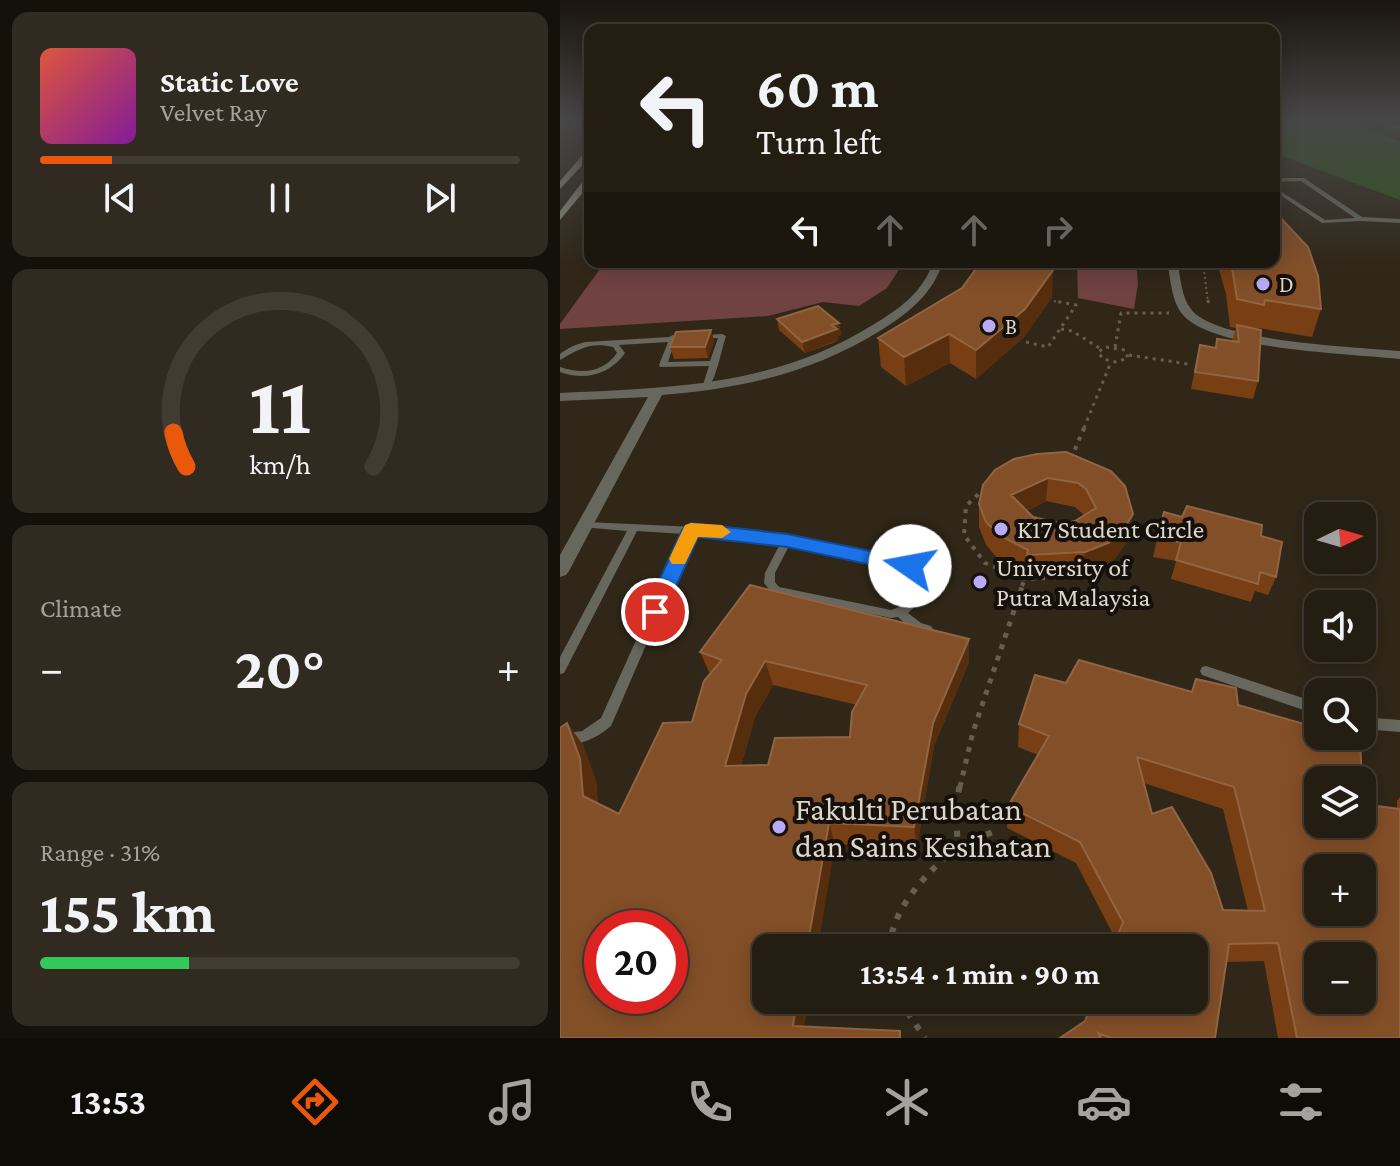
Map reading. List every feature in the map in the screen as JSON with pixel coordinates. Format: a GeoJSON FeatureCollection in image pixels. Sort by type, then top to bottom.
{"type":"FeatureCollection","features":[{"type":"Feature","properties":{"kind":"main road"},"geometry":{"type":"LineString","coordinates":[[560,186],[575,169]]}},
{"type":"Feature","properties":{"kind":"main road"},"geometry":{"type":"LineString","coordinates":[[560,217],[584,186]]}},
{"type":"Feature","properties":{"kind":"street"},"geometry":{"type":"LineString","coordinates":[[562,400],[706,388],[740,383],[814,364],[869,335],[917,300],[936,268]]}},
{"type":"Feature","properties":{"kind":"street"},"geometry":{"type":"LineString","coordinates":[[1174,268],[1187,313],[1201,325],[1256,338],[1400,355]]}},
{"type":"Feature","properties":{"kind":"street"},"geometry":{"type":"LineString","coordinates":[[560,571],[657,392]]}},
{"type":"Feature","properties":{"kind":"lane"},"geometry":{"type":"LineString","coordinates":[[1280,180],[1302,179],[1361,219]]}},
{"type":"Feature","properties":{"kind":"lane"},"geometry":{"type":"LineString","coordinates":[[1280,193],[1324,222],[1361,219],[1400,221]]}},
{"type":"Feature","properties":{"kind":"lane"},"geometry":{"type":"LineString","coordinates":[[560,358],[578,346],[722,336],[706,388]]}},
{"type":"Feature","properties":{"kind":"lane"},"geometry":{"type":"LineString","coordinates":[[673,337],[663,365],[715,363]]}},
{"type":"Feature","properties":{"kind":"lane"},"geometry":{"type":"LineString","coordinates":[[561,371],[587,373],[607,367],[621,353],[616,345],[609,343]]}},
{"type":"Feature","properties":{"kind":"lane"},"geometry":{"type":"LineString","coordinates":[[586,525],[691,530],[787,540],[910,566],[918,572],[919,581],[909,609],[902,614],[891,614],[776,590],[769,583],[770,573],[787,540]]}},
{"type":"Feature","properties":{"kind":"lane"},"geometry":{"type":"LineString","coordinates":[[560,669],[634,527]]}},
{"type":"Feature","properties":{"kind":"lane"},"geometry":{"type":"LineString","coordinates":[[560,740],[579,740],[594,734],[606,722],[691,530]]}},
{"type":"Feature","properties":{"kind":"lane"},"geometry":{"type":"LineString","coordinates":[[902,614],[918,627],[945,635]]}},
{"type":"Feature","properties":{"kind":"lane"},"geometry":{"type":"LineString","coordinates":[[1206,671],[1304,704]]}},
{"type":"Feature","properties":{"kind":"lane"},"geometry":{"type":"LineString","coordinates":[[1376,724],[1400,726]]}},
{"type":"Feature","properties":{"kind":"path"},"geometry":{"type":"LineString","coordinates":[[1115,347],[1121,313],[1207,314],[1209,308],[1204,268]]}},
{"type":"Feature","properties":{"kind":"path"},"geometry":{"type":"LineString","coordinates":[[1026,342],[1048,347],[1076,305],[1054,301]]}},
{"type":"Feature","properties":{"kind":"path"},"geometry":{"type":"LineString","coordinates":[[1060,329],[1072,331],[1101,349],[1115,347],[1129,355],[1188,364]]}},
{"type":"Feature","properties":{"kind":"path"},"geometry":{"type":"LineString","coordinates":[[1101,349],[1100,357],[1111,362],[1126,360],[1129,355]]}},
{"type":"Feature","properties":{"kind":"path"},"geometry":{"type":"LineString","coordinates":[[1070,462],[1111,362]]}},
{"type":"Feature","properties":{"kind":"path"},"geometry":{"type":"LineString","coordinates":[[1024,473],[1064,476],[1101,494],[1119,523],[1110,555],[1075,577],[1025,579],[985,563],[964,535],[966,506],[989,484],[1024,473]]}},
{"type":"Feature","properties":{"kind":"path"},"geometry":{"type":"LineString","coordinates":[[958,845],[955,806],[973,732],[1025,579]]}},
{"type":"Feature","properties":{"kind":"path"},"geometry":{"type":"LineString","coordinates":[[890,934],[915,885],[958,845],[993,832]]}},
{"type":"Feature","properties":{"kind":"path"},"geometry":{"type":"LineString","coordinates":[[908,1014],[922,1037]]}},
{"type":"Feature","properties":{"kind":"shaded area"},"geometry":{"type":"Polygon","coordinates":[[[1318,169],[1400,169],[1400,200],[1318,169]]]}},
{"type":"Feature","properties":{"kind":"shaded area"},"geometry":{"type":"Polygon","coordinates":[[[601,268],[900,268],[887,288],[859,306],[823,302],[768,316],[560,329],[560,324],[601,268]]]}},
{"type":"Feature","properties":{"kind":"shaded area"},"geometry":{"type":"Polygon","coordinates":[[[1077,268],[1137,268],[1138,284],[1134,309],[1078,298],[1077,268]]]}},
{"type":"Feature","properties":{"kind":"building"},"geometry":{"type":"Polygon","coordinates":[[[1280,217],[1308,247],[1318,276],[1321,309],[1265,300],[1264,305],[1237,299],[1232,268],[1280,268],[1280,217]]]}},
{"type":"Feature","properties":{"kind":"building"},"geometry":{"type":"Polygon","coordinates":[[[977,268],[1053,268],[1025,309],[976,350],[949,334],[904,357],[878,338],[962,288],[977,268]]]}},
{"type":"Feature","properties":{"kind":"building"},"geometry":{"type":"Polygon","coordinates":[[[818,306],[839,323],[832,325],[837,329],[802,342],[777,319],[818,306]]]}},
{"type":"Feature","properties":{"kind":"building"},"geometry":{"type":"Polygon","coordinates":[[[1237,325],[1261,330],[1258,381],[1195,372],[1200,345],[1216,348],[1217,339],[1239,342],[1237,325]]]}},
{"type":"Feature","properties":{"kind":"building"},"geometry":{"type":"Polygon","coordinates":[[[711,330],[705,347],[670,347],[676,332],[711,330]]]}},
{"type":"Feature","properties":{"kind":"building"},"geometry":{"type":"Polygon","coordinates":[[[1066,452],[1111,471],[1125,486],[1133,514],[1119,536],[1085,552],[1027,555],[1028,550],[999,535],[986,522],[979,504],[983,485],[995,470],[1014,459],[1066,452]],[[1048,478],[1011,495],[1033,517],[1063,524],[1075,521],[1096,508],[1086,489],[1078,483],[1048,478]]]}},
{"type":"Feature","properties":{"kind":"building"},"geometry":{"type":"Polygon","coordinates":[[[1187,506],[1262,525],[1261,536],[1282,542],[1276,577],[1260,572],[1258,584],[1176,560],[1181,542],[1157,539],[1164,512],[1182,517],[1187,506]]]}},
{"type":"Feature","properties":{"kind":"building","name":"Fakulti Perubatan dan Sains Kesihatan"},"geometry":{"type":"Polygon","coordinates":[[[750,585],[969,639],[933,723],[914,827],[829,823],[809,934],[752,934],[752,1014],[795,1014],[793,1026],[900,1031],[900,1038],[560,1038],[560,728],[567,723],[580,759],[583,796],[619,814],[663,723],[692,722],[704,681],[722,660],[700,652],[750,585]],[[765,661],[746,694],[725,766],[768,765],[775,738],[850,737],[852,712],[867,685],[765,661]]]}},
{"type":"Feature","properties":{"kind":"building"},"geometry":{"type":"Polygon","coordinates":[[[1079,660],[1192,692],[1196,679],[1236,688],[1238,705],[1304,724],[1304,750],[1360,750],[1361,766],[1304,766],[1304,838],[1376,838],[1376,806],[1400,809],[1400,1038],[1297,1038],[1278,943],[1229,944],[1215,1038],[1111,1038],[1098,1033],[1101,1038],[1060,1038],[1085,1021],[1088,1014],[1208,1014],[1208,934],[1118,934],[1123,922],[1080,842],[1008,806],[1049,736],[1019,724],[1035,675],[1066,683],[1079,660]],[[1137,757],[1152,814],[1172,807],[1211,873],[1223,910],[1265,911],[1234,787],[1137,757]]]}},
{"type":"Feature","properties":{"kind":"slow traffic"},"geometry":{"type":"LineString","coordinates":[[679,559],[691,530],[722,532]]}},
{"type":"Feature","properties":{"kind":"place","name":"D"},"geometry":{"type":"Point","coordinates":[1263,284]}},
{"type":"Feature","properties":{"kind":"place","name":"B"},"geometry":{"type":"Point","coordinates":[989,326]}},
{"type":"Feature","properties":{"kind":"place","name":"K17 Student Circle"},"geometry":{"type":"Point","coordinates":[1001,529]}},
{"type":"Feature","properties":{"kind":"place","name":"University of Putra Malaysia"},"geometry":{"type":"Point","coordinates":[980,582]}},
{"type":"Feature","properties":{"kind":"place","name":"Fakulti Perubatan dan Sains Kesihatan"},"geometry":{"type":"Point","coordinates":[779,827]}},
{"type":"Feature","properties":{"kind":"route"},"geometry":{"type":"LineString","coordinates":[[655,612],[691,530],[787,540],[910,566]]}}]}
